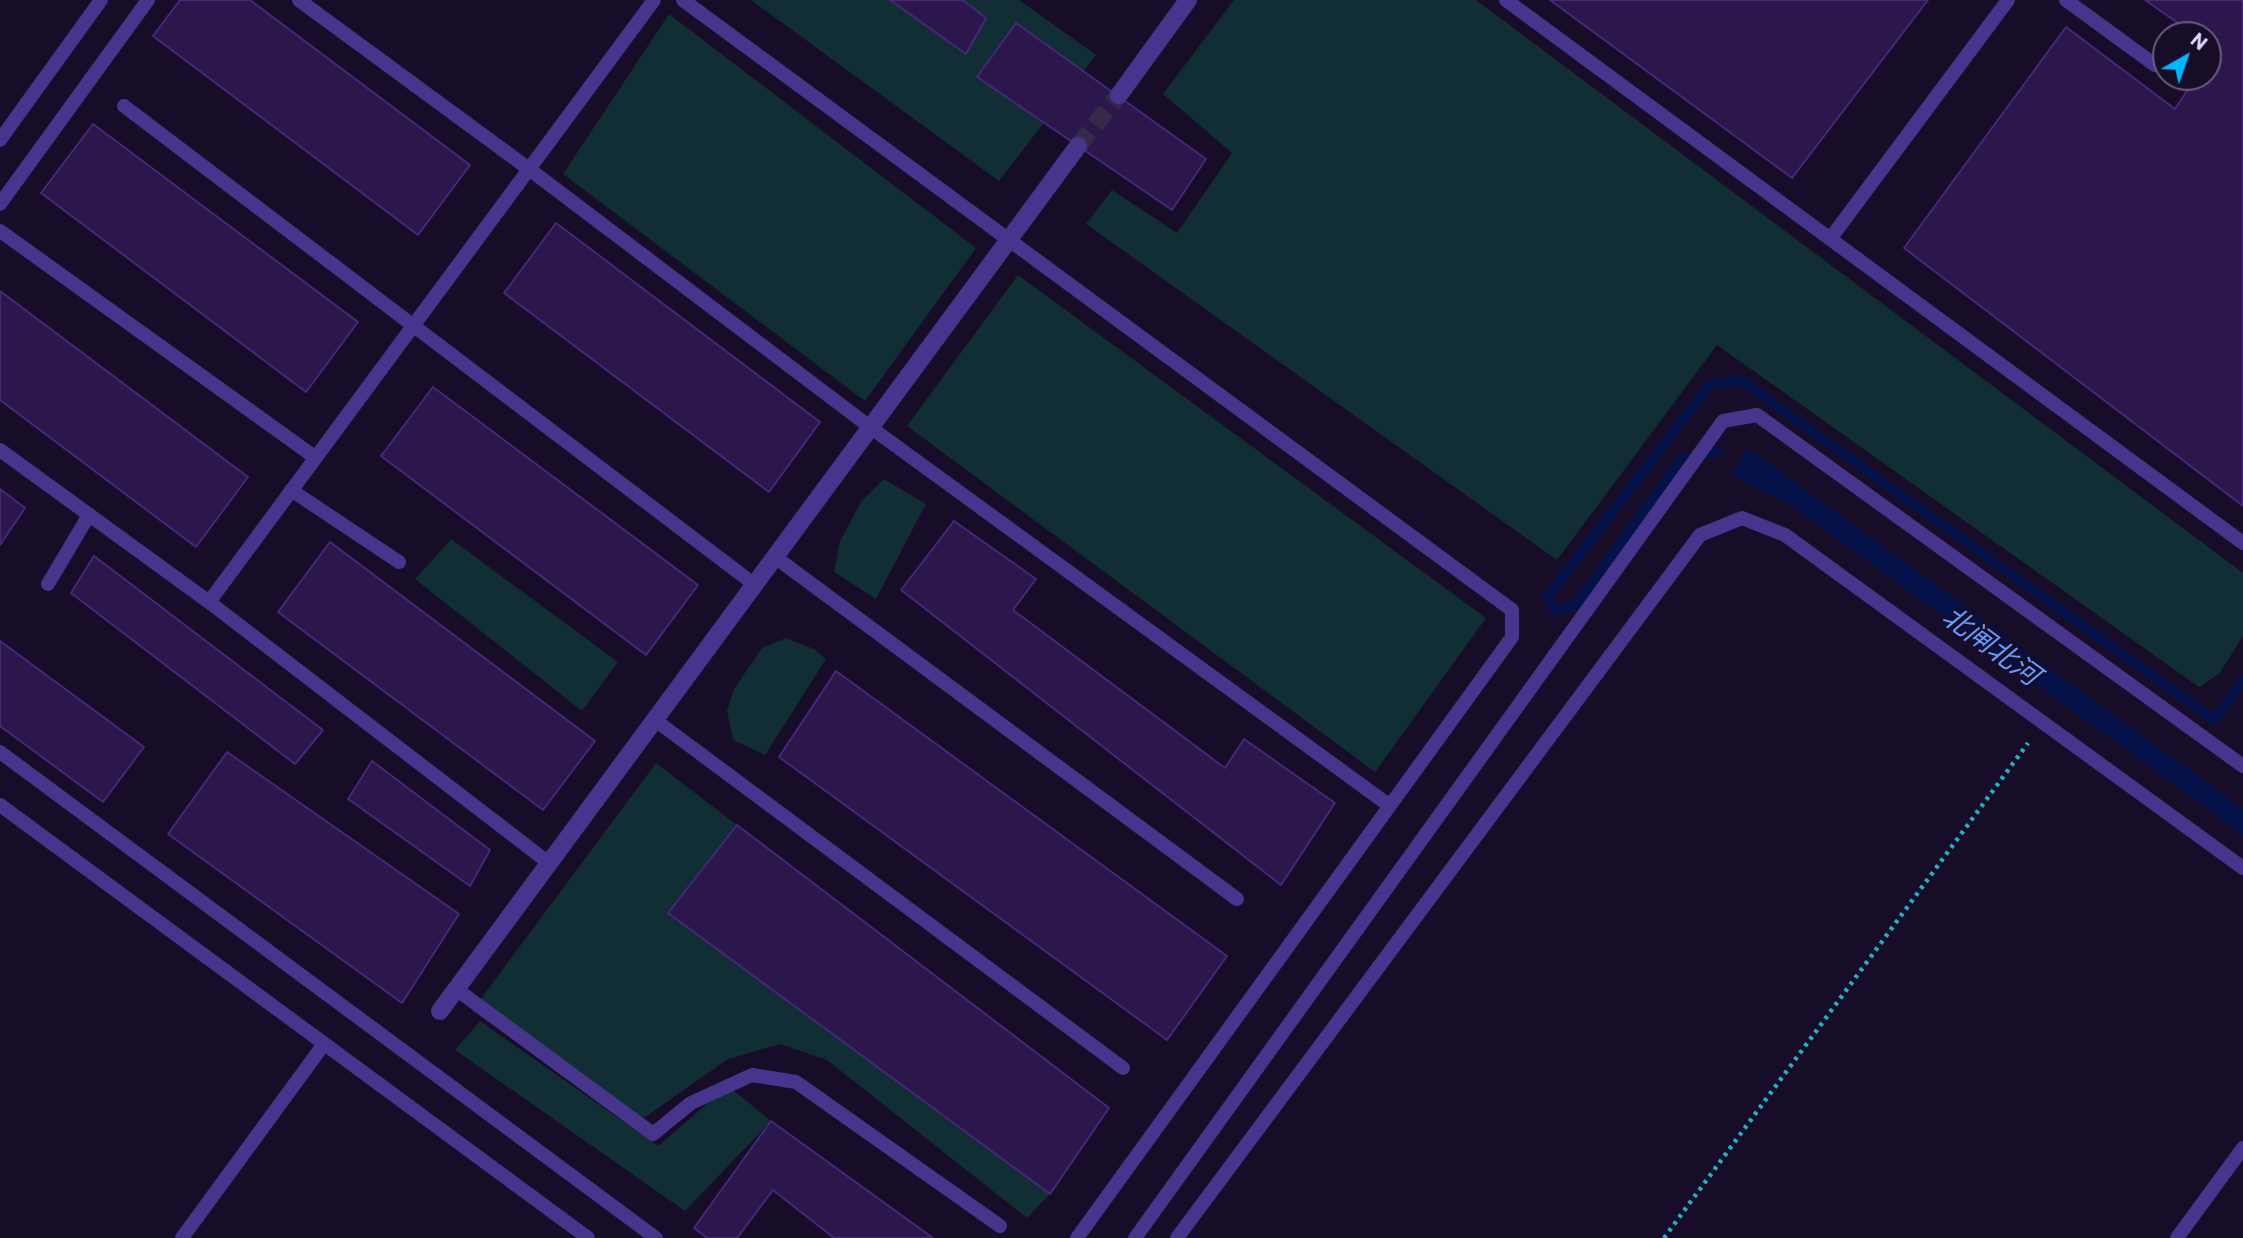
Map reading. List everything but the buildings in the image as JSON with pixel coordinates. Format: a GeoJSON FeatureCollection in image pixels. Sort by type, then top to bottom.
{"type":"FeatureCollection","features":[{"type":"Feature","properties":{"kind":"street"},"geometry":{"type":"LineString","coordinates":[[1119,95],[1183,2]]}},
{"type":"Feature","properties":{"kind":"street"},"geometry":{"type":"LineString","coordinates":[[440,1011],[1078,146]]}},
{"type":"Feature","properties":{"kind":"lane"},"geometry":{"type":"LineString","coordinates":[[0,140],[101,0]]}},
{"type":"Feature","properties":{"kind":"lane"},"geometry":{"type":"LineString","coordinates":[[0,204],[148,0]]}},
{"type":"Feature","properties":{"kind":"lane"},"geometry":{"type":"LineString","coordinates":[[299,0],[529,169],[870,428],[1390,806]]}},
{"type":"Feature","properties":{"kind":"lane"},"geometry":{"type":"LineString","coordinates":[[209,602],[654,0]]}},
{"type":"Feature","properties":{"kind":"lane"},"geometry":{"type":"LineString","coordinates":[[683,0],[1512,610],[1512,638],[1077,1238]]}},
{"type":"Feature","properties":{"kind":"lane"},"geometry":{"type":"LineString","coordinates":[[1506,0],[2243,543]]}},
{"type":"Feature","properties":{"kind":"lane"},"geometry":{"type":"LineString","coordinates":[[1830,239],[2008,0]]}},
{"type":"Feature","properties":{"kind":"lane"},"geometry":{"type":"LineString","coordinates":[[2066,0],[2152,63]]}},
{"type":"Feature","properties":{"kind":"lane"},"geometry":{"type":"LineString","coordinates":[[124,106],[755,585]]}},
{"type":"Feature","properties":{"kind":"lane"},"geometry":{"type":"LineString","coordinates":[[0,231],[316,458]]}},
{"type":"Feature","properties":{"kind":"lane"},"geometry":{"type":"LineString","coordinates":[[1135,1238],[1723,421],[1756,415],[2243,766]]}},
{"type":"Feature","properties":{"kind":"lane"},"geometry":{"type":"LineString","coordinates":[[0,450],[209,602],[549,863]]}},
{"type":"Feature","properties":{"kind":"lane"},"geometry":{"type":"LineString","coordinates":[[291,489],[399,562]]}},
{"type":"Feature","properties":{"kind":"lane"},"geometry":{"type":"LineString","coordinates":[[48,584],[89,515]]}},
{"type":"Feature","properties":{"kind":"lane"},"geometry":{"type":"LineString","coordinates":[[1177,1238],[1700,535],[1742,518],[1785,535],[2243,868]]}},
{"type":"Feature","properties":{"kind":"lane"},"geometry":{"type":"LineString","coordinates":[[775,557],[1237,900]]}},
{"type":"Feature","properties":{"kind":"lane"},"geometry":{"type":"LineString","coordinates":[[655,720],[1123,1068]]}},
{"type":"Feature","properties":{"kind":"lane"},"geometry":{"type":"LineString","coordinates":[[0,752],[656,1238]]}},
{"type":"Feature","properties":{"kind":"lane"},"geometry":{"type":"LineString","coordinates":[[0,805],[588,1238]]}},
{"type":"Feature","properties":{"kind":"lane"},"geometry":{"type":"LineString","coordinates":[[456,989],[653,1134],[691,1104],[752,1075],[796,1082],[1000,1226]]}},
{"type":"Feature","properties":{"kind":"lane"},"geometry":{"type":"LineString","coordinates":[[182,1238],[324,1044]]}},
{"type":"Feature","properties":{"kind":"lane"},"geometry":{"type":"LineString","coordinates":[[2177,1238],[2243,1148]]}},
{"type":"Feature","properties":{"kind":"path"},"geometry":{"type":"LineString","coordinates":[[1664,1238],[2043,723]]}},
{"type":"Feature","properties":{"kind":"green space"},"geometry":{"type":"Polygon","coordinates":[[[751,0],[1019,0],[1096,55],[999,181],[751,0]]]}},
{"type":"Feature","properties":{"kind":"green space"},"geometry":{"type":"Polygon","coordinates":[[[1234,0],[1476,0],[2243,573],[2243,636],[2219,674],[2199,687],[1717,345],[1557,560],[1086,224],[1112,190],[1177,233],[1232,153],[1163,94],[1234,0]]]}},
{"type":"Feature","properties":{"kind":"green space"},"geometry":{"type":"Polygon","coordinates":[[[669,14],[976,248],[865,401],[563,174],[669,14]]]}},
{"type":"Feature","properties":{"kind":"green space"},"geometry":{"type":"Polygon","coordinates":[[[1018,275],[1486,618],[1375,772],[907,426],[1018,275]]]}},
{"type":"Feature","properties":{"kind":"green space"},"geometry":{"type":"Polygon","coordinates":[[[884,479],[926,504],[876,599],[834,572],[840,541],[861,502],[884,479]]]}},
{"type":"Feature","properties":{"kind":"green space"},"geometry":{"type":"Polygon","coordinates":[[[451,539],[618,662],[582,711],[415,579],[451,539]]]}},
{"type":"Feature","properties":{"kind":"green space"},"geometry":{"type":"Polygon","coordinates":[[[786,638],[814,649],[826,659],[765,755],[733,740],[727,711],[734,689],[762,648],[786,638]]]}},
{"type":"Feature","properties":{"kind":"green space"},"geometry":{"type":"Polygon","coordinates":[[[656,763],[737,825],[668,913],[1050,1194],[1027,1218],[827,1060],[780,1044],[728,1059],[638,1122],[477,1004],[656,763]]]}},
{"type":"Feature","properties":{"kind":"green space"},"geometry":{"type":"Polygon","coordinates":[[[480,1021],[658,1146],[728,1086],[771,1121],[685,1211],[455,1050],[480,1021]]]}},
{"type":"Feature","properties":{"kind":"water","name":"北闸北河"},"geometry":{"type":"Polygon","coordinates":[[[1748,448],[2243,809],[2243,835],[1792,506],[1731,475],[1748,448]]]}},
{"type":"Feature","properties":{"kind":"waterway"},"geometry":{"type":"LineString","coordinates":[[1719,451],[1682,459],[1576,605],[1555,611],[1548,596],[1710,384],[1742,381],[2214,720],[2243,681]]}},
{"type":"Feature","properties":{"kind":"tunnel"},"geometry":{"type":"LineString","coordinates":[[1078,146],[1119,95]]}}]}
